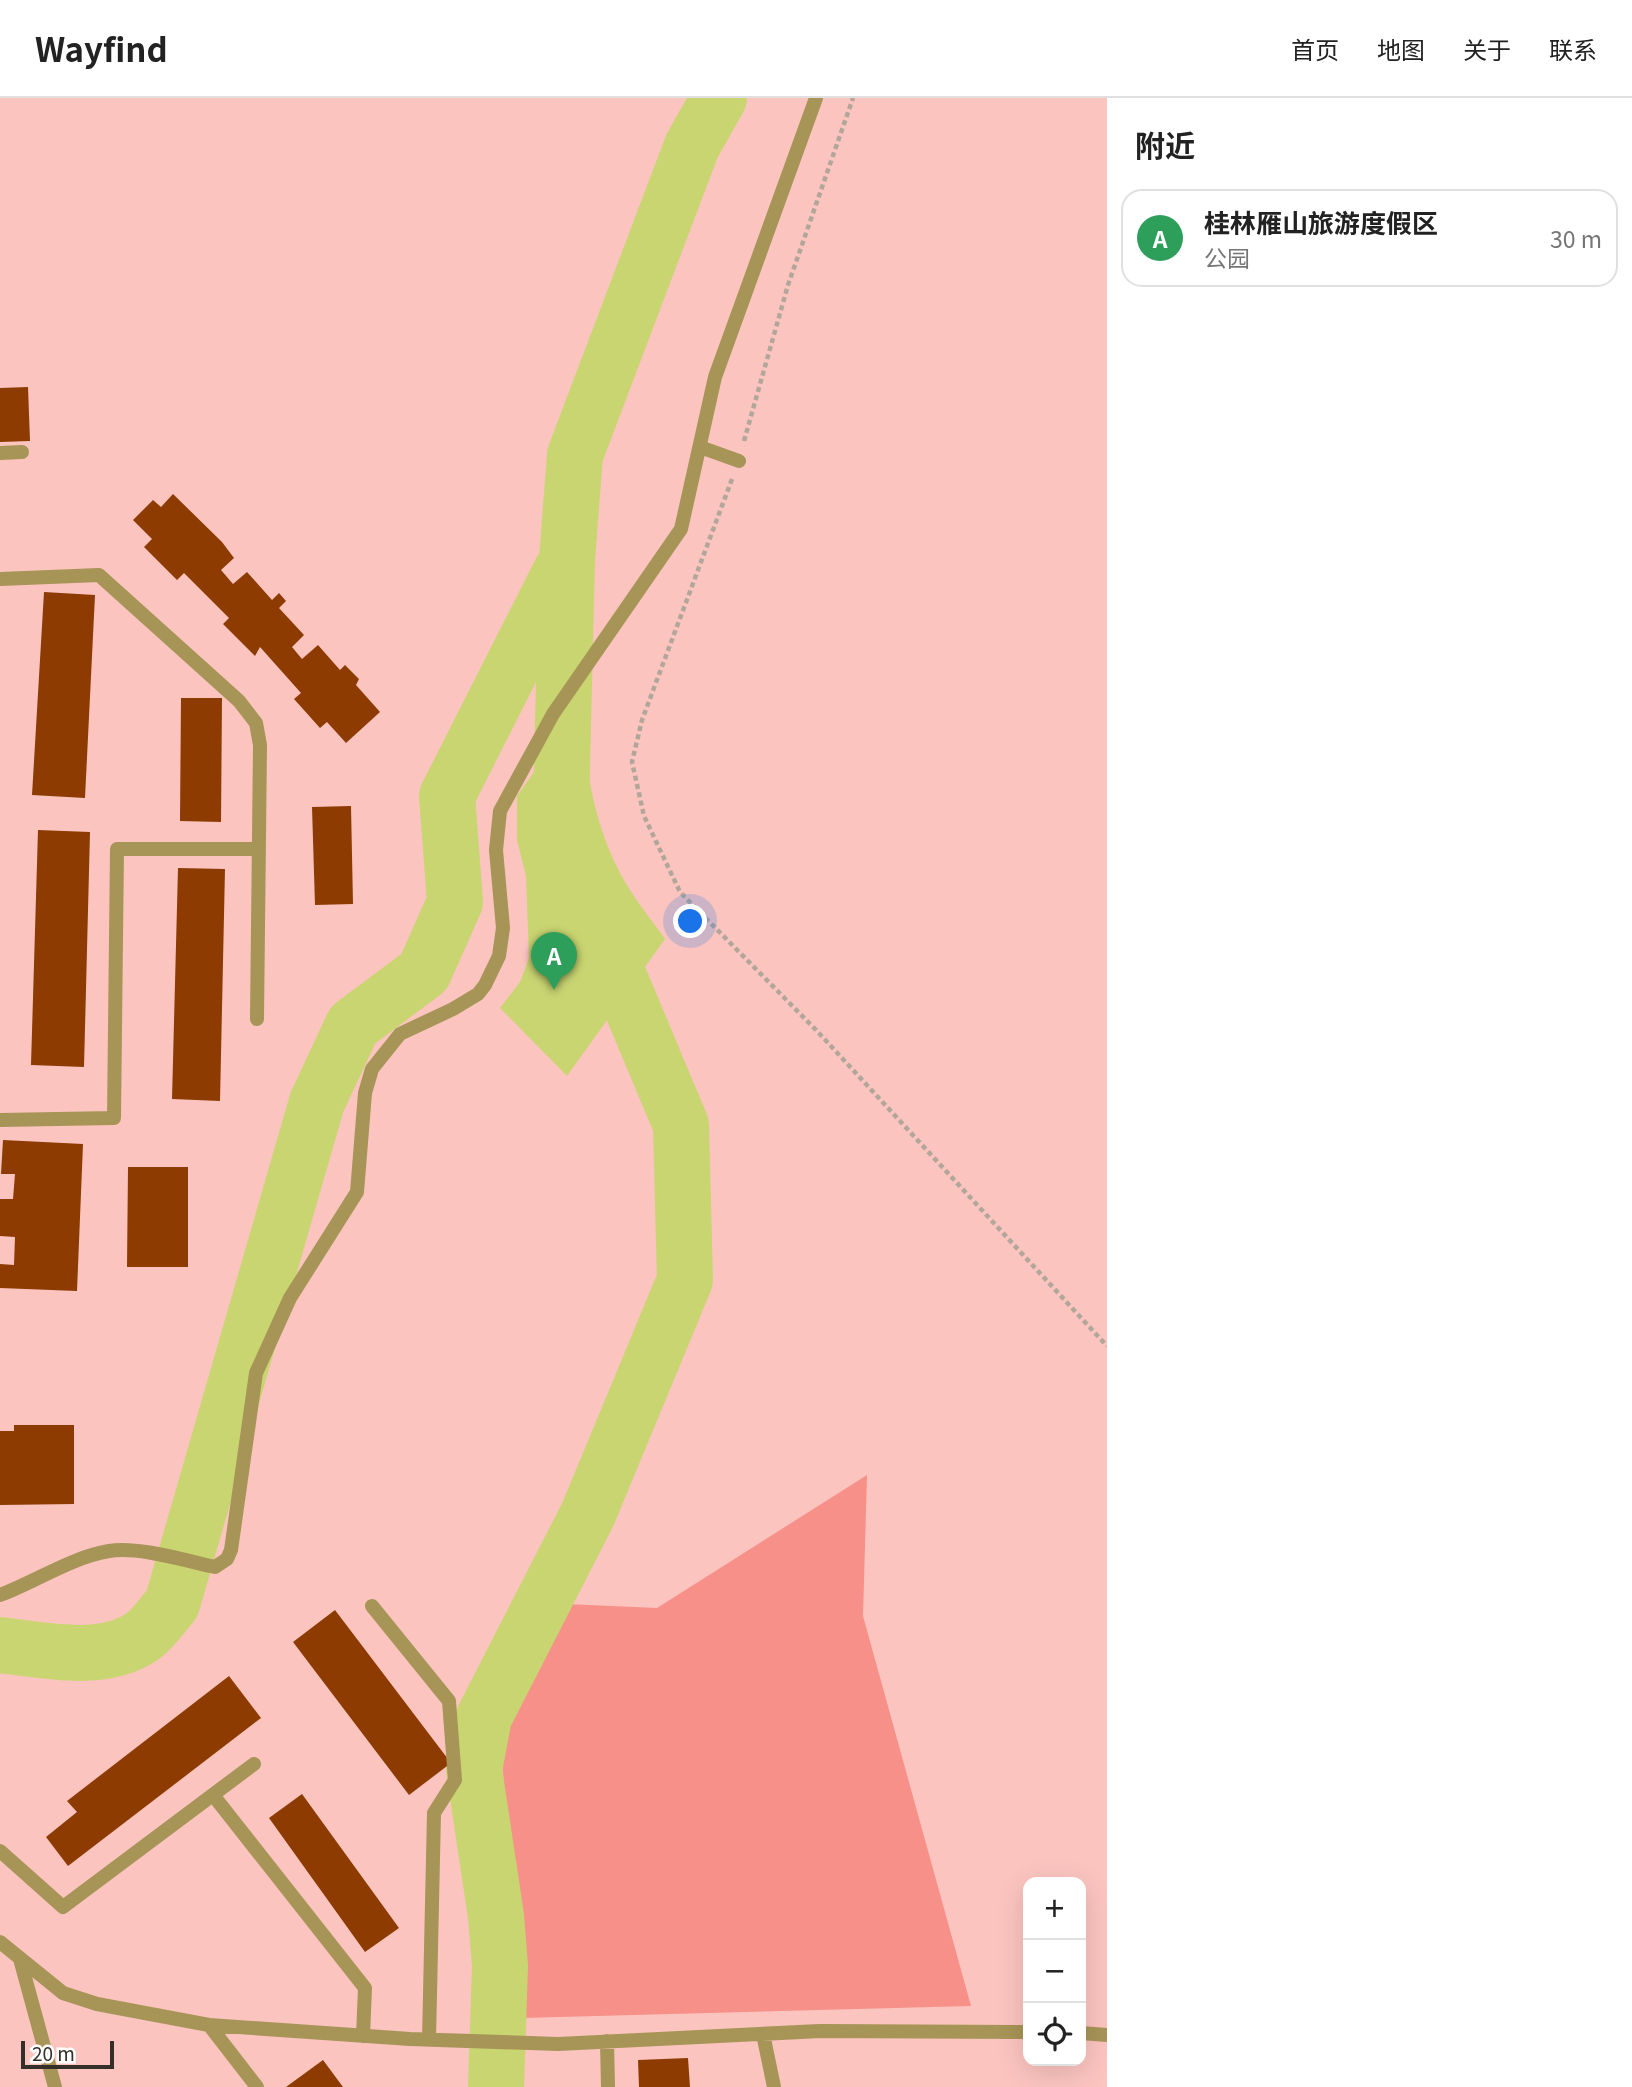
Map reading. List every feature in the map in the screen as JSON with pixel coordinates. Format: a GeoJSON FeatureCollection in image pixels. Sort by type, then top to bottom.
{"type":"FeatureCollection","features":[{"type":"Feature","properties":{"kind":"lane"},"geometry":{"type":"LineString","coordinates":[[0,1595],[86,1558],[110,1551],[129,1551],[215,1567],[227,1559],[231,1550],[256,1373],[290,1298],[357,1192],[365,1093],[372,1069],[400,1034],[453,1009],[478,993],[485,985],[499,956],[503,928],[496,850],[500,811],[553,714],[681,529],[715,377],[816,98]]}},
{"type":"Feature","properties":{"kind":"lane"},"geometry":{"type":"LineString","coordinates":[[700,447],[738,461]]}},
{"type":"Feature","properties":{"kind":"lane"},"geometry":{"type":"LineString","coordinates":[[0,453],[22,452]]}},
{"type":"Feature","properties":{"kind":"lane"},"geometry":{"type":"LineString","coordinates":[[0,579],[99,575],[244,706],[256,723],[259,736],[257,1018]]}},
{"type":"Feature","properties":{"kind":"lane"},"geometry":{"type":"LineString","coordinates":[[0,1120],[114,1118],[117,849],[257,849]]}},
{"type":"Feature","properties":{"kind":"lane"},"geometry":{"type":"LineString","coordinates":[[372,1606],[449,1701],[455,1780],[434,1813],[429,2040]]}},
{"type":"Feature","properties":{"kind":"lane"},"geometry":{"type":"LineString","coordinates":[[0,1851],[62,1907],[254,1764]]}},
{"type":"Feature","properties":{"kind":"lane"},"geometry":{"type":"LineString","coordinates":[[213,1795],[365,1988],[363,2036]]}},
{"type":"Feature","properties":{"kind":"lane"},"geometry":{"type":"LineString","coordinates":[[0,1942],[63,1993],[97,2004],[209,2025],[429,2040],[558,2044],[763,2034],[1023,2032]]}},
{"type":"Feature","properties":{"kind":"lane"},"geometry":{"type":"LineString","coordinates":[[20,1959],[55,2087]]}},
{"type":"Feature","properties":{"kind":"lane"},"geometry":{"type":"LineString","coordinates":[[209,2025],[257,2087]]}},
{"type":"Feature","properties":{"kind":"lane"},"geometry":{"type":"LineString","coordinates":[[1086,2033],[1107,2035]]}},
{"type":"Feature","properties":{"kind":"lane"},"geometry":{"type":"LineString","coordinates":[[763,2034],[774,2087]]}},
{"type":"Feature","properties":{"kind":"lane"},"geometry":{"type":"LineString","coordinates":[[607,2041],[608,2087]]}},
{"type":"Feature","properties":{"kind":"path"},"geometry":{"type":"LineString","coordinates":[[853,98],[788,285],[738,461],[642,720],[632,762],[644,816],[680,892],[818,1032],[1107,1346]]}},
{"type":"Feature","properties":{"kind":"shaded area"},"geometry":{"type":"Polygon","coordinates":[[[0,98],[1107,98],[1107,2087],[0,2087],[0,98]]]}},
{"type":"Feature","properties":{"kind":"shaded area"},"geometry":{"type":"Polygon","coordinates":[[[580,707],[592,792],[610,853],[625,882],[665,939],[567,1076],[500,1008],[520,982],[529,958],[526,876],[517,840],[517,796],[580,707]]]}},
{"type":"Feature","properties":{"kind":"shaded area"},"geometry":{"type":"Polygon","coordinates":[[[867,1475],[863,1616],[971,2006],[522,2018],[500,1734],[566,1604],[657,1608],[867,1475]]]}},
{"type":"Feature","properties":{"kind":"building"},"geometry":{"type":"Polygon","coordinates":[[[28,387],[30,441],[0,442],[0,388],[28,387]]]}},
{"type":"Feature","properties":{"kind":"building"},"geometry":{"type":"Polygon","coordinates":[[[173,494],[222,542],[234,558],[221,570],[233,584],[247,572],[272,600],[279,593],[286,601],[279,608],[304,635],[292,647],[302,659],[318,645],[340,670],[345,665],[359,679],[356,685],[380,712],[346,743],[327,722],[320,728],[294,699],[301,693],[260,647],[255,656],[223,624],[229,618],[184,573],[177,580],[144,547],[152,539],[133,520],[153,500],[161,507],[173,494]]]}},
{"type":"Feature","properties":{"kind":"building"},"geometry":{"type":"Polygon","coordinates":[[[44,592],[95,595],[85,798],[32,795],[44,592]]]}},
{"type":"Feature","properties":{"kind":"building"},"geometry":{"type":"Polygon","coordinates":[[[181,698],[222,698],[221,822],[180,821],[181,698]]]}},
{"type":"Feature","properties":{"kind":"building"},"geometry":{"type":"Polygon","coordinates":[[[351,806],[353,904],[315,905],[312,807],[351,806]]]}},
{"type":"Feature","properties":{"kind":"building"},"geometry":{"type":"Polygon","coordinates":[[[38,830],[90,832],[84,1067],[31,1065],[38,830]]]}},
{"type":"Feature","properties":{"kind":"building"},"geometry":{"type":"Polygon","coordinates":[[[178,868],[225,869],[220,1101],[172,1099],[178,868]]]}},
{"type":"Feature","properties":{"kind":"building"},"geometry":{"type":"Polygon","coordinates":[[[3,1140],[83,1144],[77,1291],[0,1288],[0,1264],[14,1265],[15,1237],[0,1236],[0,1199],[13,1199],[15,1174],[1,1174],[3,1140]]]}},
{"type":"Feature","properties":{"kind":"building"},"geometry":{"type":"Polygon","coordinates":[[[128,1167],[188,1167],[188,1267],[127,1267],[128,1167]]]}},
{"type":"Feature","properties":{"kind":"building"},"geometry":{"type":"Polygon","coordinates":[[[14,1425],[74,1425],[74,1504],[0,1505],[0,1431],[14,1431],[14,1425]]]}},
{"type":"Feature","properties":{"kind":"building"},"geometry":{"type":"Polygon","coordinates":[[[335,1610],[451,1763],[409,1795],[293,1642],[335,1610]]]}},
{"type":"Feature","properties":{"kind":"building"},"geometry":{"type":"Polygon","coordinates":[[[229,1676],[261,1718],[68,1866],[46,1837],[77,1812],[67,1801],[229,1676]]]}},
{"type":"Feature","properties":{"kind":"building"},"geometry":{"type":"Polygon","coordinates":[[[302,1794],[399,1928],[365,1952],[269,1818],[302,1794]]]}},
{"type":"Feature","properties":{"kind":"building"},"geometry":{"type":"Polygon","coordinates":[[[688,2058],[690,2087],[639,2087],[638,2060],[688,2058]]]}},
{"type":"Feature","properties":{"kind":"building"},"geometry":{"type":"Polygon","coordinates":[[[323,2060],[343,2087],[286,2087],[323,2060]]]}},
{"type":"Feature","properties":{"kind":"waterway"},"geometry":{"type":"LineString","coordinates":[[561,809],[567,559],[575,455],[692,146],[719,98]]}},
{"type":"Feature","properties":{"kind":"waterway"},"geometry":{"type":"LineString","coordinates":[[0,1645],[73,1653],[110,1650],[143,1636],[172,1604],[317,1102],[353,1025],[424,972],[455,902],[447,796],[561,571]]}},
{"type":"Feature","properties":{"kind":"waterway"},"geometry":{"type":"LineString","coordinates":[[496,2087],[500,1966],[496,1916],[474,1770],[484,1717],[588,1514],[685,1280],[681,1125],[596,922]]}},
{"type":"Feature","properties":{"kind":"place","name":"桂林雁山旅游度假区"},"geometry":{"type":"Point","coordinates":[554,990]}}]}
